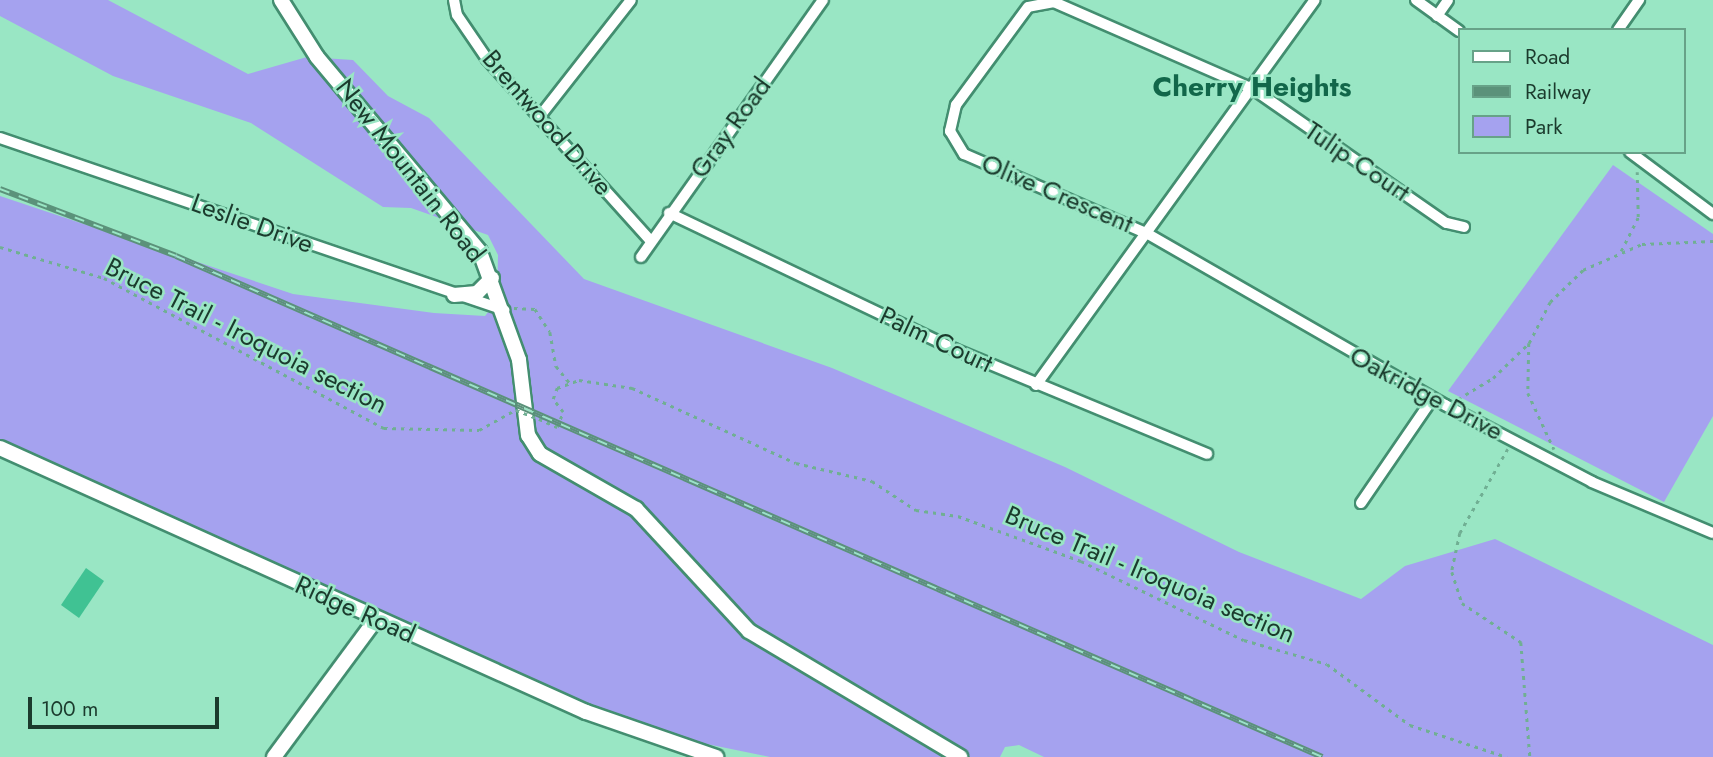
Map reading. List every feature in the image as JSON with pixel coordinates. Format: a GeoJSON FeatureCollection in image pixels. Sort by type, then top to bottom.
{"type":"FeatureCollection","features":[{"type":"Feature","properties":{"kind":"main road","name":"New Mountain Road"},"geometry":{"type":"LineString","coordinates":[[281,0],[317,57],[480,253],[504,309],[527,394],[528,435],[548,462],[636,509],[749,631],[960,757]]}},
{"type":"Feature","properties":{"kind":"main road"},"geometry":{"type":"LineString","coordinates":[[454,295],[477,293],[492,278]]}},
{"type":"Feature","properties":{"kind":"main road","name":"Ridge Road"},"geometry":{"type":"LineString","coordinates":[[0,448],[586,712],[716,757]]}},
{"type":"Feature","properties":{"kind":"main road"},"geometry":{"type":"LineString","coordinates":[[274,757],[376,619]]}},
{"type":"Feature","properties":{"kind":"street","name":"Brentwood Drive"},"geometry":{"type":"LineString","coordinates":[[454,0],[457,15],[487,59],[651,241]]}},
{"type":"Feature","properties":{"kind":"street"},"geometry":{"type":"LineString","coordinates":[[540,116],[631,0]]}},
{"type":"Feature","properties":{"kind":"street","name":"Gray Road"},"geometry":{"type":"LineString","coordinates":[[641,257],[823,0]]}},
{"type":"Feature","properties":{"kind":"street"},"geometry":{"type":"LineString","coordinates":[[1036,385],[1149,234],[1315,0]]}},
{"type":"Feature","properties":{"kind":"street"},"geometry":{"type":"LineString","coordinates":[[1416,0],[1458,30]]}},
{"type":"Feature","properties":{"kind":"street"},"geometry":{"type":"LineString","coordinates":[[1437,16],[1448,0]]}},
{"type":"Feature","properties":{"kind":"street"},"geometry":{"type":"LineString","coordinates":[[1619,28],[1639,0]]}},
{"type":"Feature","properties":{"kind":"street","name":"Olive Crescent"},"geometry":{"type":"LineString","coordinates":[[1149,234],[964,154],[950,131],[957,105],[1028,7],[1054,2],[1253,89]]}},
{"type":"Feature","properties":{"kind":"street","name":"Tulip Court"},"geometry":{"type":"LineString","coordinates":[[1253,89],[1446,223],[1464,227]]}},
{"type":"Feature","properties":{"kind":"street","name":"Leslie Drive"},"geometry":{"type":"LineString","coordinates":[[0,138],[454,295],[504,309]]}},
{"type":"Feature","properties":{"kind":"street"},"geometry":{"type":"LineString","coordinates":[[1632,154],[1713,214]]}},
{"type":"Feature","properties":{"kind":"street","name":"Palm Court"},"geometry":{"type":"LineString","coordinates":[[669,214],[1036,385],[1207,454]]}},
{"type":"Feature","properties":{"kind":"street","name":"Oakridge Drive"},"geometry":{"type":"LineString","coordinates":[[1149,234],[1445,405],[1561,465],[1713,533]]}},
{"type":"Feature","properties":{"kind":"street"},"geometry":{"type":"LineString","coordinates":[[1361,503],[1433,398]]}},
{"type":"Feature","properties":{"kind":"path"},"geometry":{"type":"LineString","coordinates":[[1620,251],[1638,217],[1632,154]]}},
{"type":"Feature","properties":{"kind":"path"},"geometry":{"type":"LineString","coordinates":[[1445,405],[1493,378],[1529,343],[1565,286],[1620,251],[1713,241]]}},
{"type":"Feature","properties":{"kind":"path","name":"Bruce Trail - Iroquoia section"},"geometry":{"type":"LineString","coordinates":[[0,247],[104,278],[384,428],[441,435],[480,430],[516,410],[557,427],[563,411],[553,399],[557,388],[570,383],[632,388],[796,463],[872,481],[916,510],[958,516],[1081,561],[1244,640],[1327,664],[1410,726],[1507,757]]}},
{"type":"Feature","properties":{"kind":"path"},"geometry":{"type":"LineString","coordinates":[[504,309],[536,309],[550,332],[556,366],[570,383]]}},
{"type":"Feature","properties":{"kind":"path"},"geometry":{"type":"LineString","coordinates":[[1529,343],[1528,393],[1561,465]]}},
{"type":"Feature","properties":{"kind":"path"},"geometry":{"type":"LineString","coordinates":[[1513,441],[1460,533],[1452,572],[1462,603],[1521,642],[1530,757]]}},
{"type":"Feature","properties":{"kind":"green space"},"geometry":{"type":"Polygon","coordinates":[[[0,0],[108,0],[248,74],[307,57],[353,60],[388,96],[429,118],[584,279],[832,368],[1065,467],[1239,552],[1361,599],[1405,566],[1495,539],[1713,645],[1713,757],[1044,757],[1019,745],[1005,747],[1000,757],[770,757],[624,727],[0,446],[0,196],[293,294],[434,313],[485,316],[497,301],[498,255],[488,235],[411,208],[383,207],[251,123],[113,76],[0,16],[0,0]]]}},
{"type":"Feature","properties":{"kind":"green space"},"geometry":{"type":"Polygon","coordinates":[[[1613,165],[1713,234],[1713,416],[1664,502],[1448,391],[1613,165]]]}},
{"type":"Feature","properties":{"kind":"building"},"geometry":{"type":"Polygon","coordinates":[[[86,568],[104,581],[79,618],[61,605],[86,568]]]}},
{"type":"Feature","properties":{"kind":"railway"},"geometry":{"type":"LineString","coordinates":[[0,189],[176,256],[1322,757]]}},
{"type":"Feature","properties":{"kind":"district","name":"Cherry Heights"},"geometry":{"type":"Point","coordinates":[1252,87]}}]}
